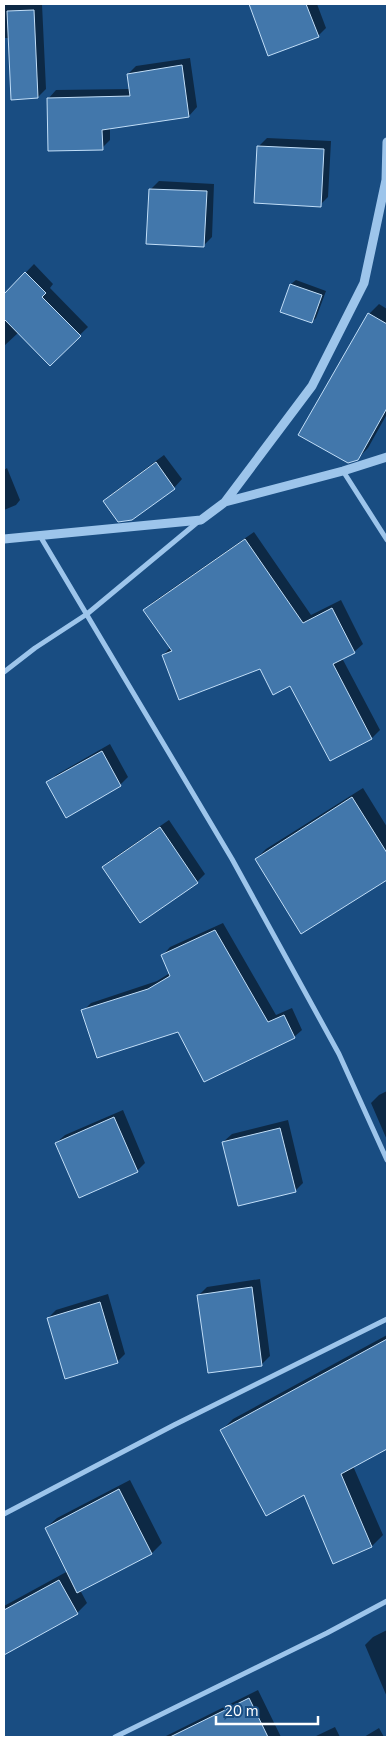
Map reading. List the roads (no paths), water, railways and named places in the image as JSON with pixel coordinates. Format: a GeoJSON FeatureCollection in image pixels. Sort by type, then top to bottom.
{"type":"FeatureCollection","features":[{"type":"Feature","properties":{"kind":"street"},"geometry":{"type":"LineString","coordinates":[[4,672],[35,648],[87,614],[225,502],[312,386],[364,283],[386,180],[387,142]]}},
{"type":"Feature","properties":{"kind":"street"},"geometry":{"type":"LineString","coordinates":[[225,502],[343,471],[387,457]]}},
{"type":"Feature","properties":{"kind":"street"},"geometry":{"type":"LineString","coordinates":[[343,471],[387,540]]}},
{"type":"Feature","properties":{"kind":"street"},"geometry":{"type":"LineString","coordinates":[[4,539],[201,520]]}},
{"type":"Feature","properties":{"kind":"street"},"geometry":{"type":"LineString","coordinates":[[40,536],[232,859],[339,1054],[387,1160]]}},
{"type":"Feature","properties":{"kind":"street"},"geometry":{"type":"LineString","coordinates":[[4,1514],[183,1420],[387,1319]]}},
{"type":"Feature","properties":{"kind":"street"},"geometry":{"type":"LineString","coordinates":[[115,1737],[387,1601]]}}]}
